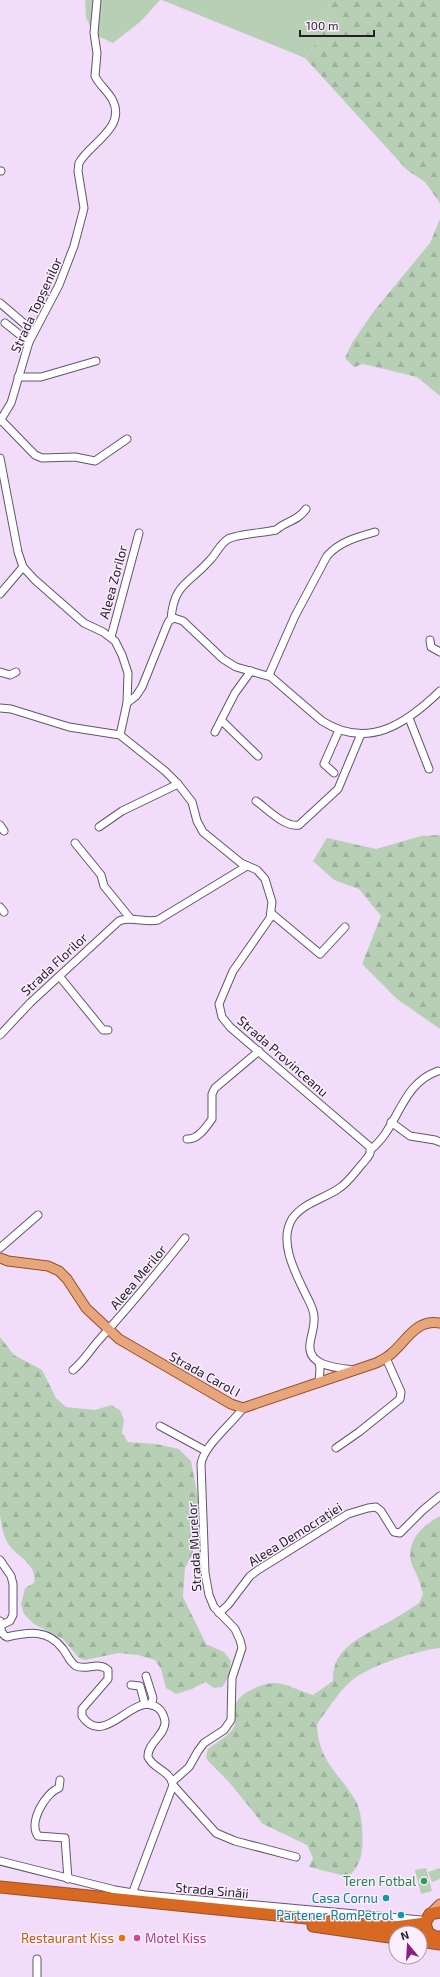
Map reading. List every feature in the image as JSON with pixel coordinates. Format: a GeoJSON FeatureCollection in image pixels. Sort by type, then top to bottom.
{"type":"FeatureCollection","features":[{"type":"Feature","properties":{"kind":"highway"},"geometry":{"type":"LineString","coordinates":[[0,1887],[388,1926]]}},
{"type":"Feature","properties":{"kind":"highway"},"geometry":{"type":"LineString","coordinates":[[0,1894],[328,1928],[388,1932]]}},
{"type":"Feature","properties":{"kind":"highway"},"geometry":{"type":"LineString","coordinates":[[428,1926],[440,1939]]}},
{"type":"Feature","properties":{"kind":"highway"},"geometry":{"type":"LineString","coordinates":[[328,1928],[388,1937]]}},
{"type":"Feature","properties":{"kind":"main road","name":"Strada Carol I"},"geometry":{"type":"LineString","coordinates":[[0,1258],[8,1261],[48,1266],[59,1271],[67,1279],[86,1308],[108,1330],[129,1346],[231,1404],[243,1408],[319,1383],[386,1358],[419,1327],[428,1323],[440,1323]]}},
{"type":"Feature","properties":{"kind":"main road"},"geometry":{"type":"LineString","coordinates":[[427,1925],[440,1904]]}},
{"type":"Feature","properties":{"kind":"street","name":"Strada Topșenilor"},"geometry":{"type":"LineString","coordinates":[[1,420],[11,403],[29,342],[69,263],[83,218],[84,208],[78,171],[79,163],[110,128],[114,120],[115,113],[113,100],[95,76],[98,53],[94,33],[97,0]]}},
{"type":"Feature","properties":{"kind":"street"},"geometry":{"type":"LineString","coordinates":[[0,303],[34,332]]}},
{"type":"Feature","properties":{"kind":"street"},"geometry":{"type":"LineString","coordinates":[[5,323],[29,342]]}},
{"type":"Feature","properties":{"kind":"street"},"geometry":{"type":"LineString","coordinates":[[18,377],[41,377],[96,361]]}},
{"type":"Feature","properties":{"kind":"street"},"geometry":{"type":"LineString","coordinates":[[1,420],[30,452],[42,458],[75,457],[95,461],[127,439]]}},
{"type":"Feature","properties":{"kind":"street"},"geometry":{"type":"LineString","coordinates":[[0,458],[18,552],[23,567],[35,580],[84,623],[111,637],[118,646],[128,672],[127,703],[120,735]]}},
{"type":"Feature","properties":{"kind":"street"},"geometry":{"type":"LineString","coordinates":[[127,703],[136,696],[142,687],[167,625],[171,619],[173,603],[178,592],[209,561],[226,540],[233,537],[276,530],[281,526],[298,519],[306,510]]}},
{"type":"Feature","properties":{"kind":"street"},"geometry":{"type":"LineString","coordinates":[[269,675],[295,616],[327,556],[334,548],[345,542],[375,532]]}},
{"type":"Feature","properties":{"kind":"street","name":"Aleea Zorilor"},"geometry":{"type":"LineString","coordinates":[[111,637],[139,533]]}},
{"type":"Feature","properties":{"kind":"street"},"geometry":{"type":"LineString","coordinates":[[0,594],[23,567]]}},
{"type":"Feature","properties":{"kind":"street"},"geometry":{"type":"LineString","coordinates":[[171,619],[177,618],[183,621],[223,659],[251,672],[269,675],[322,721],[339,730],[361,734],[385,729],[409,718],[440,691]]}},
{"type":"Feature","properties":{"kind":"street"},"geometry":{"type":"LineString","coordinates":[[430,640],[431,647],[440,652]]}},
{"type":"Feature","properties":{"kind":"street"},"geometry":{"type":"LineString","coordinates":[[0,672],[10,676],[16,672]]}},
{"type":"Feature","properties":{"kind":"street"},"geometry":{"type":"LineString","coordinates":[[215,732],[222,721],[235,693],[251,672]]}},
{"type":"Feature","properties":{"kind":"street"},"geometry":{"type":"LineString","coordinates":[[0,708],[11,709],[69,727],[120,735],[165,770],[178,784],[192,802],[197,821],[203,832],[248,866],[257,870],[267,883],[272,902],[271,913],[320,954],[345,928]]}},
{"type":"Feature","properties":{"kind":"street"},"geometry":{"type":"LineString","coordinates":[[409,718],[429,769]]}},
{"type":"Feature","properties":{"kind":"street"},"geometry":{"type":"LineString","coordinates":[[222,721],[258,756]]}},
{"type":"Feature","properties":{"kind":"street"},"geometry":{"type":"LineString","coordinates":[[334,773],[324,764],[339,730]]}},
{"type":"Feature","properties":{"kind":"street"},"geometry":{"type":"LineString","coordinates":[[256,801],[291,825],[299,824],[338,789],[361,734]]}},
{"type":"Feature","properties":{"kind":"street"},"geometry":{"type":"LineString","coordinates":[[99,827],[122,811],[178,784]]}},
{"type":"Feature","properties":{"kind":"street"},"geometry":{"type":"LineString","coordinates":[[75,843],[101,875],[104,886],[130,918],[147,922],[158,920],[248,866]]}},
{"type":"Feature","properties":{"kind":"street","name":"Strada Provinceanu"},"geometry":{"type":"LineString","coordinates":[[271,913],[267,924],[233,971],[219,1004],[220,1012],[226,1022],[366,1143],[370,1150]]}},
{"type":"Feature","properties":{"kind":"street","name":"Strada Florilor"},"geometry":{"type":"LineString","coordinates":[[0,1035],[21,1012],[114,925],[119,921],[130,918]]}},
{"type":"Feature","properties":{"kind":"street"},"geometry":{"type":"LineString","coordinates":[[60,977],[103,1030],[108,1030]]}},
{"type":"Feature","properties":{"kind":"street"},"geometry":{"type":"LineString","coordinates":[[187,1139],[192,1139],[198,1135],[212,1119],[212,1094],[216,1088],[259,1051]]}},
{"type":"Feature","properties":{"kind":"street"},"geometry":{"type":"LineString","coordinates":[[355,1370],[319,1362],[312,1356],[310,1349],[314,1315],[290,1256],[288,1238],[289,1227],[292,1220],[303,1208],[343,1185],[369,1155],[370,1150],[378,1143],[415,1085],[438,1071]]}},
{"type":"Feature","properties":{"kind":"street"},"geometry":{"type":"LineString","coordinates":[[391,1122],[410,1136],[440,1142]]}},
{"type":"Feature","properties":{"kind":"street"},"geometry":{"type":"LineString","coordinates":[[0,1248],[38,1215]]}},
{"type":"Feature","properties":{"kind":"street","name":"Aleea Merilor"},"geometry":{"type":"LineString","coordinates":[[74,1370],[84,1362],[93,1348],[185,1238]]}},
{"type":"Feature","properties":{"kind":"street"},"geometry":{"type":"LineString","coordinates":[[336,1448],[359,1432],[400,1399],[402,1392],[386,1358]]}},
{"type":"Feature","properties":{"kind":"street"},"geometry":{"type":"LineString","coordinates":[[319,1362],[319,1383]]}},
{"type":"Feature","properties":{"kind":"street","name":"Strada Murelor"},"geometry":{"type":"LineString","coordinates":[[173,1784],[189,1767],[204,1743],[224,1730],[231,1720],[232,1678],[240,1653],[241,1644],[235,1629],[210,1602],[205,1573],[201,1464],[206,1451],[234,1421],[243,1408]]}},
{"type":"Feature","properties":{"kind":"street"},"geometry":{"type":"LineString","coordinates":[[160,1426],[206,1451]]}},
{"type":"Feature","properties":{"kind":"street","name":"Aleea Democrației"},"geometry":{"type":"LineString","coordinates":[[219,1613],[228,1605],[247,1580],[258,1570],[348,1514],[376,1507],[381,1511],[394,1532],[400,1533],[423,1510],[440,1496]]}},
{"type":"Feature","properties":{"kind":"street"},"geometry":{"type":"LineString","coordinates":[[0,1560],[12,1580],[13,1611],[10,1621],[0,1623],[2,1634],[7,1637],[34,1632],[48,1636],[58,1644],[74,1665],[79,1667],[101,1666],[108,1670],[108,1679],[82,1709],[82,1716],[88,1724],[96,1727],[105,1726],[148,1704],[153,1698],[146,1676]]}},
{"type":"Feature","properties":{"kind":"street"},"geometry":{"type":"LineString","coordinates":[[131,1685],[140,1686],[148,1704],[162,1712],[165,1722],[163,1729],[149,1750],[148,1757],[152,1763],[169,1776],[173,1784],[216,1833],[234,1841],[296,1857]]}},
{"type":"Feature","properties":{"kind":"street"},"geometry":{"type":"LineString","coordinates":[[60,1780],[59,1788],[50,1792],[40,1805],[36,1831],[38,1836],[65,1838],[68,1879]]}},
{"type":"Feature","properties":{"kind":"street"},"geometry":{"type":"LineString","coordinates":[[132,1894],[173,1784]]}},
{"type":"Feature","properties":{"kind":"street","name":"Strada Sinăii"},"geometry":{"type":"LineString","coordinates":[[0,1862],[132,1894],[427,1925]]}},
{"type":"Feature","properties":{"kind":"street"},"geometry":{"type":"LineString","coordinates":[[37,1959],[37,1977]]}},
{"type":"Feature","properties":{"kind":"green space"},"geometry":{"type":"Polygon","coordinates":[[[85,0],[160,0],[140,22],[113,43],[93,34],[86,17],[85,0]]]}},
{"type":"Feature","properties":{"kind":"green space"},"geometry":{"type":"Polygon","coordinates":[[[162,0],[328,0],[328,18],[320,38],[305,58],[162,0]]]}},
{"type":"Feature","properties":{"kind":"green space"},"geometry":{"type":"Polygon","coordinates":[[[328,0],[440,0],[440,203],[425,182],[407,170],[305,58],[320,38],[326,25],[328,18],[328,0]]]}},
{"type":"Feature","properties":{"kind":"green space"},"geometry":{"type":"Polygon","coordinates":[[[440,219],[440,396],[417,377],[363,364],[354,367],[345,358],[352,343],[374,311],[430,243],[440,219]]]}},
{"type":"Feature","properties":{"kind":"green space"},"geometry":{"type":"Polygon","coordinates":[[[440,835],[440,1029],[397,999],[362,964],[381,916],[359,889],[334,880],[313,861],[327,838],[376,849],[421,836],[440,835]]]}},
{"type":"Feature","properties":{"kind":"green space"},"geometry":{"type":"Polygon","coordinates":[[[0,1337],[14,1355],[42,1370],[56,1398],[66,1407],[95,1410],[111,1405],[120,1410],[124,1420],[122,1433],[128,1442],[156,1444],[179,1449],[191,1461],[198,1498],[199,1529],[193,1553],[185,1568],[183,1597],[206,1644],[224,1652],[231,1661],[229,1676],[222,1687],[214,1688],[205,1682],[192,1689],[176,1694],[166,1688],[161,1669],[155,1660],[138,1655],[119,1653],[85,1660],[79,1658],[63,1639],[34,1624],[24,1614],[21,1605],[25,1588],[34,1583],[33,1571],[7,1542],[0,1515],[0,1337]]]}},
{"type":"Feature","properties":{"kind":"green space"},"geometry":{"type":"Polygon","coordinates":[[[440,1516],[440,1648],[418,1652],[381,1664],[360,1675],[343,1689],[317,1724],[318,1737],[325,1757],[356,1801],[362,1822],[363,1841],[359,1862],[349,1877],[309,1867],[313,1858],[307,1845],[263,1824],[229,1782],[209,1762],[206,1757],[208,1749],[230,1733],[234,1727],[236,1704],[245,1693],[259,1686],[275,1683],[313,1695],[333,1681],[337,1660],[349,1645],[419,1603],[423,1594],[412,1566],[410,1554],[411,1547],[417,1534],[440,1516]]]}},
{"type":"Feature","properties":{"kind":"green space","name":"Teren Fotbal"},"geometry":{"type":"Polygon","coordinates":[[[426,1868],[432,1891],[421,1894],[415,1870],[426,1868]]]}},
{"type":"Feature","properties":{"kind":"green space"},"geometry":{"type":"Polygon","coordinates":[[[440,1868],[440,1879],[432,1882],[428,1872],[440,1868]]]}},
{"type":"Feature","properties":{"kind":"place","name":"Teren Fotbal"},"geometry":{"type":"Point","coordinates":[424,1881]}},
{"type":"Feature","properties":{"kind":"place","name":"Casa Cornu"},"geometry":{"type":"Point","coordinates":[386,1898]}},
{"type":"Feature","properties":{"kind":"place","name":"Partener RomPetrol"},"geometry":{"type":"Point","coordinates":[401,1915]}},
{"type":"Feature","properties":{"kind":"place","name":"Restaurant Kiss"},"geometry":{"type":"Point","coordinates":[122,1938]}},
{"type":"Feature","properties":{"kind":"place","name":"Motel Kiss"},"geometry":{"type":"Point","coordinates":[137,1938]}}]}
